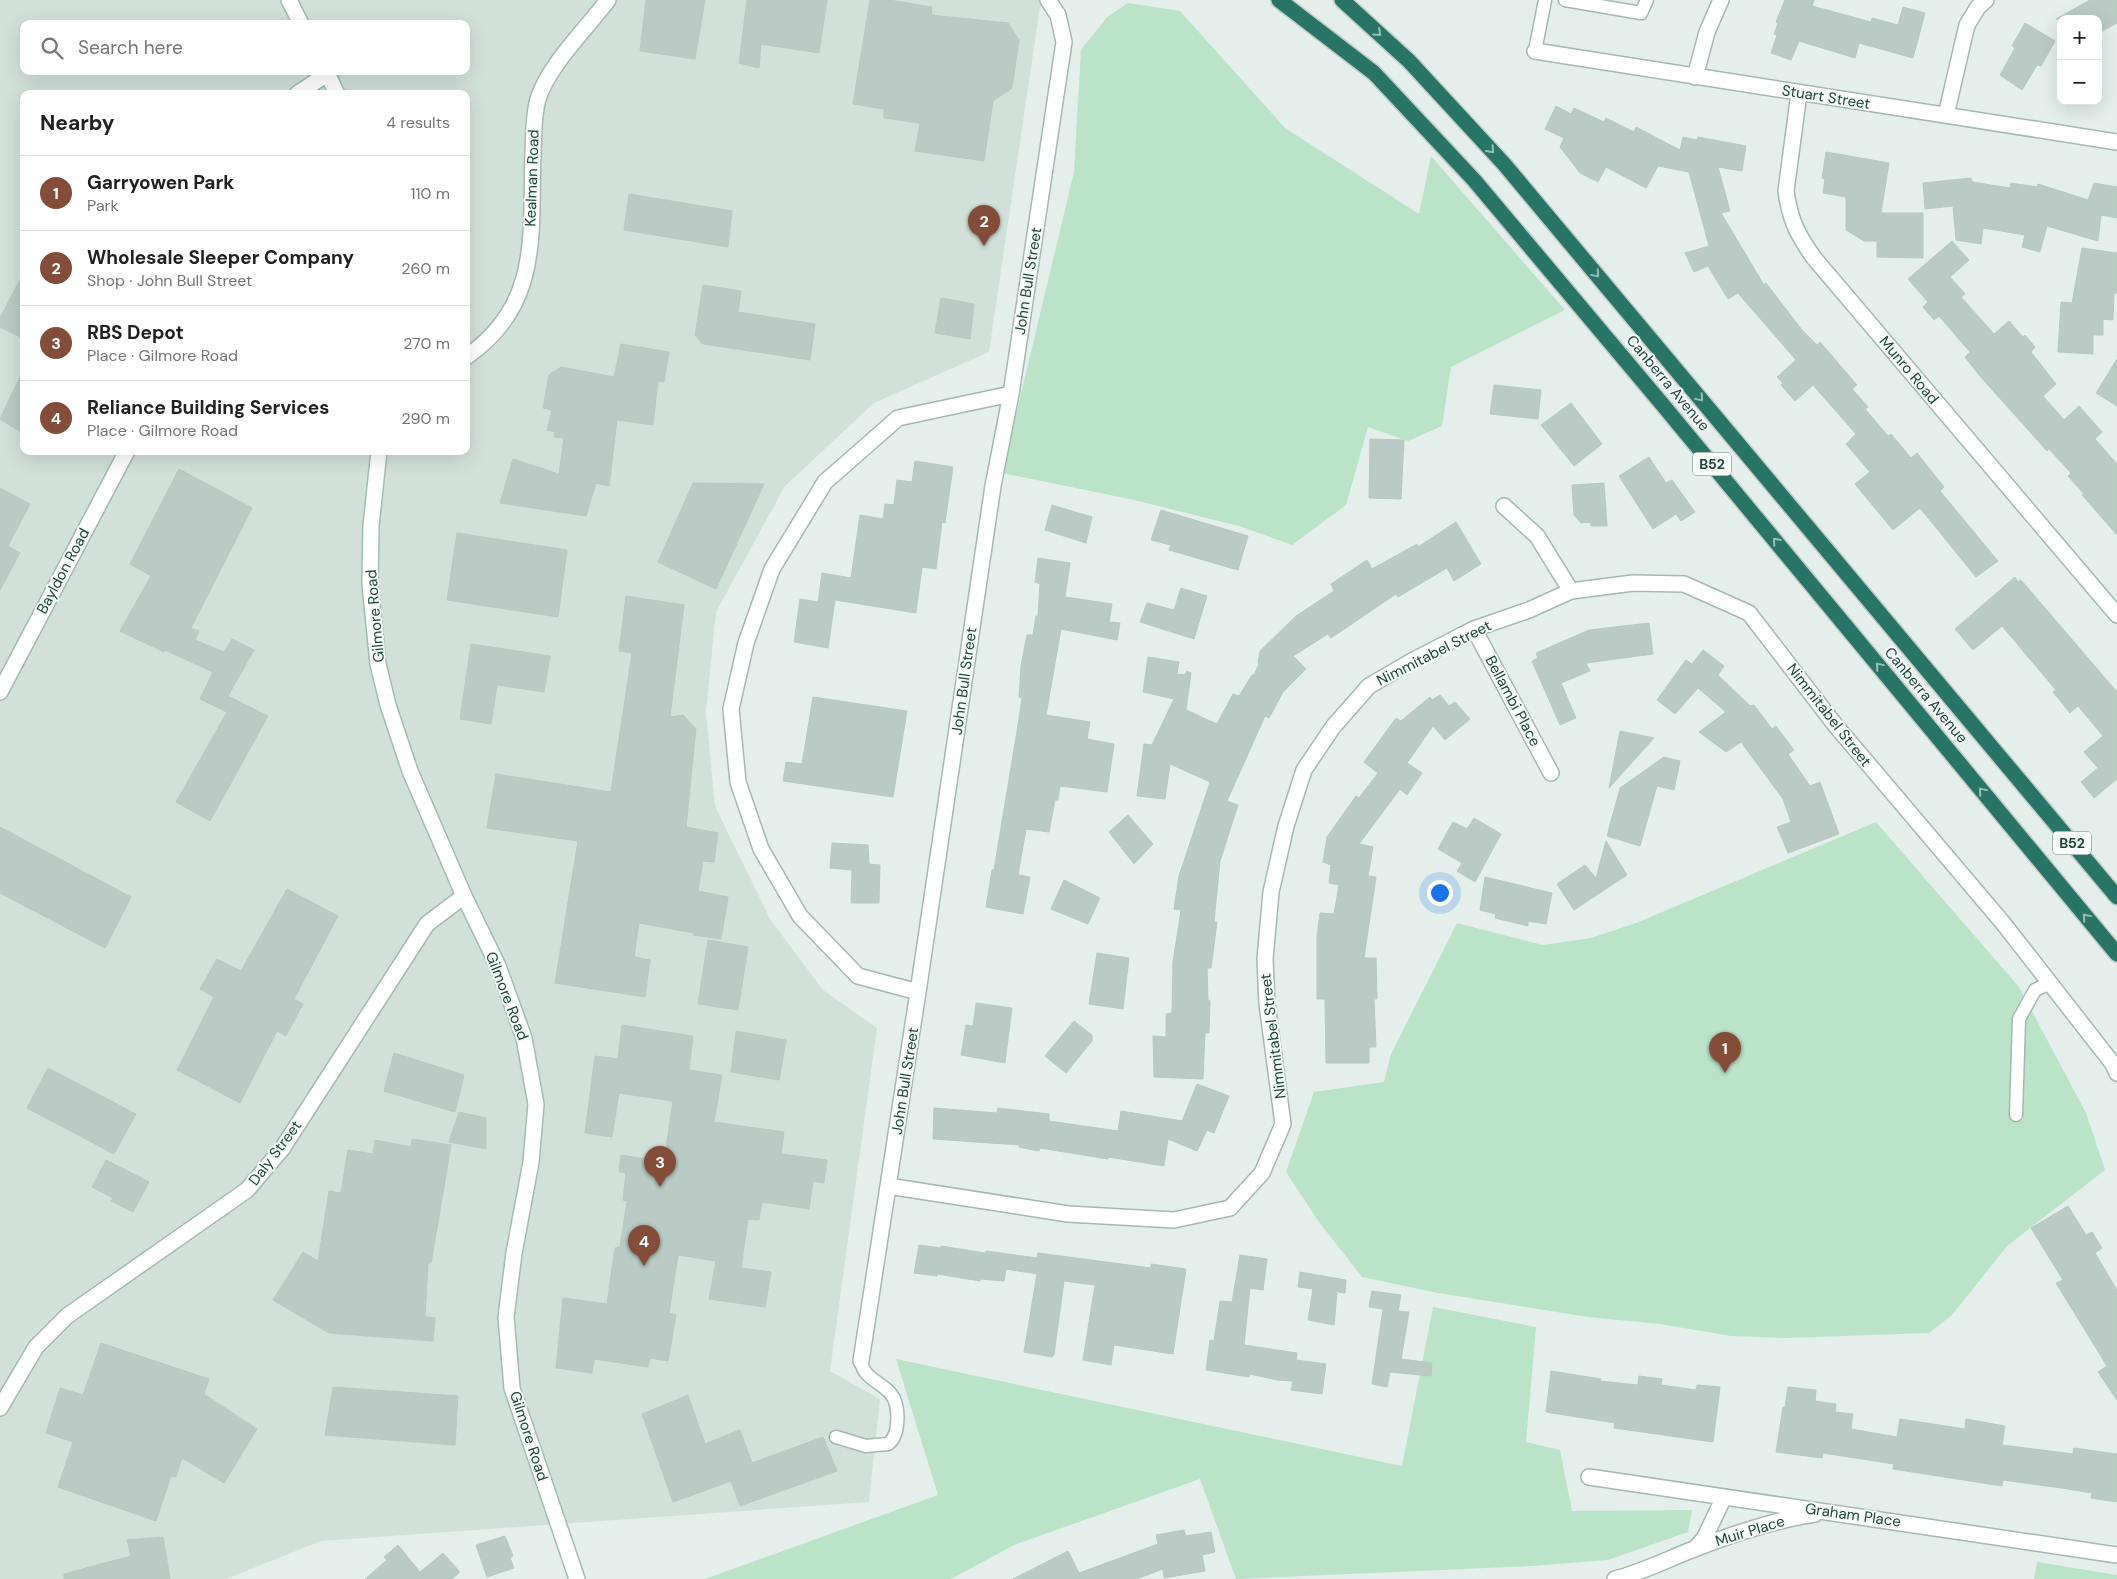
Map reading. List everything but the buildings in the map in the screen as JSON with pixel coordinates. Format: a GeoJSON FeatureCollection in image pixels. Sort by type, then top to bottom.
{"type":"FeatureCollection","features":[{"type":"Feature","properties":{"kind":"highway","name":"Canberra Avenue"},"geometry":{"type":"LineString","coordinates":[[1279,0],[1374,73],[1474,180],[2117,954]]}},
{"type":"Feature","properties":{"kind":"highway","name":"Canberra Avenue"},"geometry":{"type":"LineString","coordinates":[[1342,0],[1409,61],[1504,164],[2117,897]]}},
{"type":"Feature","properties":{"kind":"street"},"geometry":{"type":"LineString","coordinates":[[289,0],[300,20]]}},
{"type":"Feature","properties":{"kind":"street","name":"Kealman Road"},"geometry":{"type":"LineString","coordinates":[[470,354],[499,330],[509,316],[522,289],[529,247],[534,121],[538,98],[552,72],[608,0]]}},
{"type":"Feature","properties":{"kind":"street"},"geometry":{"type":"LineString","coordinates":[[1694,77],[1707,32],[1721,0]]}},
{"type":"Feature","properties":{"kind":"street"},"geometry":{"type":"LineString","coordinates":[[1946,115],[1967,25],[1978,7],[1986,0]]}},
{"type":"Feature","properties":{"kind":"street","name":"John Bull Street"},"geometry":{"type":"LineString","coordinates":[[861,1361],[993,486],[1011,394],[1064,42],[1060,22],[1050,2]]}},
{"type":"Feature","properties":{"kind":"street","name":"Stuart Street"},"geometry":{"type":"LineString","coordinates":[[1535,51],[2117,142]]}},
{"type":"Feature","properties":{"kind":"street"},"geometry":{"type":"LineString","coordinates":[[303,90],[323,75]]}},
{"type":"Feature","properties":{"kind":"street"},"geometry":{"type":"LineString","coordinates":[[327,75],[335,90]]}},
{"type":"Feature","properties":{"kind":"street","name":"Munro Road"},"geometry":{"type":"LineString","coordinates":[[1799,93],[1786,191],[1788,205],[1797,234],[1814,258],[2117,615]]}},
{"type":"Feature","properties":{"kind":"street"},"geometry":{"type":"LineString","coordinates":[[918,992],[858,976],[800,916],[761,849],[738,782],[731,709],[746,643],[772,569],[825,482],[898,418],[1011,394]]}},
{"type":"Feature","properties":{"kind":"street","name":"Bayldon Road"},"geometry":{"type":"LineString","coordinates":[[0,692],[125,455]]}},
{"type":"Feature","properties":{"kind":"street","name":"Gilmore Road"},"geometry":{"type":"LineString","coordinates":[[380,455],[371,526],[370,584],[378,664],[388,705],[410,771],[464,896],[498,966],[524,1038],[536,1104],[531,1162],[514,1253],[506,1326],[512,1388],[578,1579]]}},
{"type":"Feature","properties":{"kind":"street"},"geometry":{"type":"LineString","coordinates":[[1504,506],[1537,536],[1570,591]]}},
{"type":"Feature","properties":{"kind":"street","name":"Nimmitabel Street"},"geometry":{"type":"LineString","coordinates":[[888,1186],[1068,1214],[1174,1220],[1230,1208],[1262,1173],[1283,1124],[1267,1004],[1264,959],[1271,892],[1286,826],[1304,770],[1332,727],[1369,686],[1412,661],[1474,629],[1529,610],[1570,591],[1633,583],[1684,584],[1749,613],[1836,726],[1939,850],[2003,923],[2113,1064],[2117,1073]]}},
{"type":"Feature","properties":{"kind":"street","name":"Bellambi Place"},"geometry":{"type":"LineString","coordinates":[[1474,629],[1551,773]]}},
{"type":"Feature","properties":{"kind":"street","name":"Daly Street"},"geometry":{"type":"LineString","coordinates":[[0,1408],[36,1347],[67,1316],[247,1190],[282,1149],[427,924],[464,896]]}},
{"type":"Feature","properties":{"kind":"street","name":"Graham Place"},"geometry":{"type":"LineString","coordinates":[[1588,1477],[2117,1555]]}},
{"type":"Feature","properties":{"kind":"street","name":"Muir Place"},"geometry":{"type":"LineString","coordinates":[[1694,1550],[1705,1537],[1724,1497]]}},
{"type":"Feature","properties":{"kind":"street","name":"Muir Place"},"geometry":{"type":"LineString","coordinates":[[1615,1579],[1778,1522],[1815,1514],[1836,1513]]}},
{"type":"Feature","properties":{"kind":"lane"},"geometry":{"type":"LineString","coordinates":[[1535,51],[1545,0]]}},
{"type":"Feature","properties":{"kind":"lane"},"geometry":{"type":"LineString","coordinates":[[1565,0],[1641,13],[1647,0]]}},
{"type":"Feature","properties":{"kind":"lane"},"geometry":{"type":"LineString","coordinates":[[2016,1115],[2019,1019],[2035,990],[2050,983]]}},
{"type":"Feature","properties":{"kind":"lane"},"geometry":{"type":"LineString","coordinates":[[836,1437],[873,1446],[888,1444],[896,1435],[897,1420],[893,1396],[868,1375],[863,1369],[861,1361]]}},
{"type":"Feature","properties":{"kind":"shaded area"},"geometry":{"type":"Polygon","coordinates":[[[0,0],[1041,0],[989,352],[874,403],[785,486],[716,612],[706,712],[715,806],[770,919],[823,990],[877,1028],[830,1371],[880,1399],[869,1502],[321,1541],[226,1579],[0,1579],[0,0]]]}},
{"type":"Feature","properties":{"kind":"green space"},"geometry":{"type":"Polygon","coordinates":[[[1128,3],[1180,11],[1285,128],[1419,214],[1431,156],[1565,310],[1451,367],[1442,426],[1408,441],[1368,427],[1346,505],[1292,545],[1239,526],[1134,500],[1002,473],[1074,172],[1081,50],[1107,17],[1128,3]]]}},
{"type":"Feature","properties":{"kind":"green space"},"geometry":{"type":"Polygon","coordinates":[[[1876,822],[2019,987],[2086,1113],[2105,1170],[2007,1246],[1952,1315],[1929,1333],[1786,1338],[1731,1336],[1660,1324],[1588,1317],[1438,1293],[1362,1277],[1319,1222],[1286,1172],[1314,1092],[1384,1082],[1391,1054],[1457,923],[1543,945],[1591,938],[1636,923],[1876,822]]]}},
{"type":"Feature","properties":{"kind":"green space"},"geometry":{"type":"Polygon","coordinates":[[[1433,1307],[1536,1327],[1526,1442],[1560,1450],[1572,1511],[1692,1510],[1688,1532],[1608,1560],[1531,1566],[1236,1579],[1200,1479],[1014,1545],[951,1579],[705,1579],[938,1495],[896,1359],[1402,1466],[1433,1307]]]}},
{"type":"Feature","properties":{"kind":"green space"},"geometry":{"type":"Polygon","coordinates":[[[2037,1562],[2117,1575],[2117,1579],[2034,1579],[2037,1562]]]}},
{"type":"Feature","properties":{"kind":"place","name":"Wholesale Sleeper Company"},"geometry":{"type":"Point","coordinates":[984,246]}},
{"type":"Feature","properties":{"kind":"place","name":"Garryowen Park"},"geometry":{"type":"Point","coordinates":[1725,1073]}},
{"type":"Feature","properties":{"kind":"place","name":"RBS Depot"},"geometry":{"type":"Point","coordinates":[660,1187]}},
{"type":"Feature","properties":{"kind":"place","name":"Reliance Building Services"},"geometry":{"type":"Point","coordinates":[644,1266]}}]}
